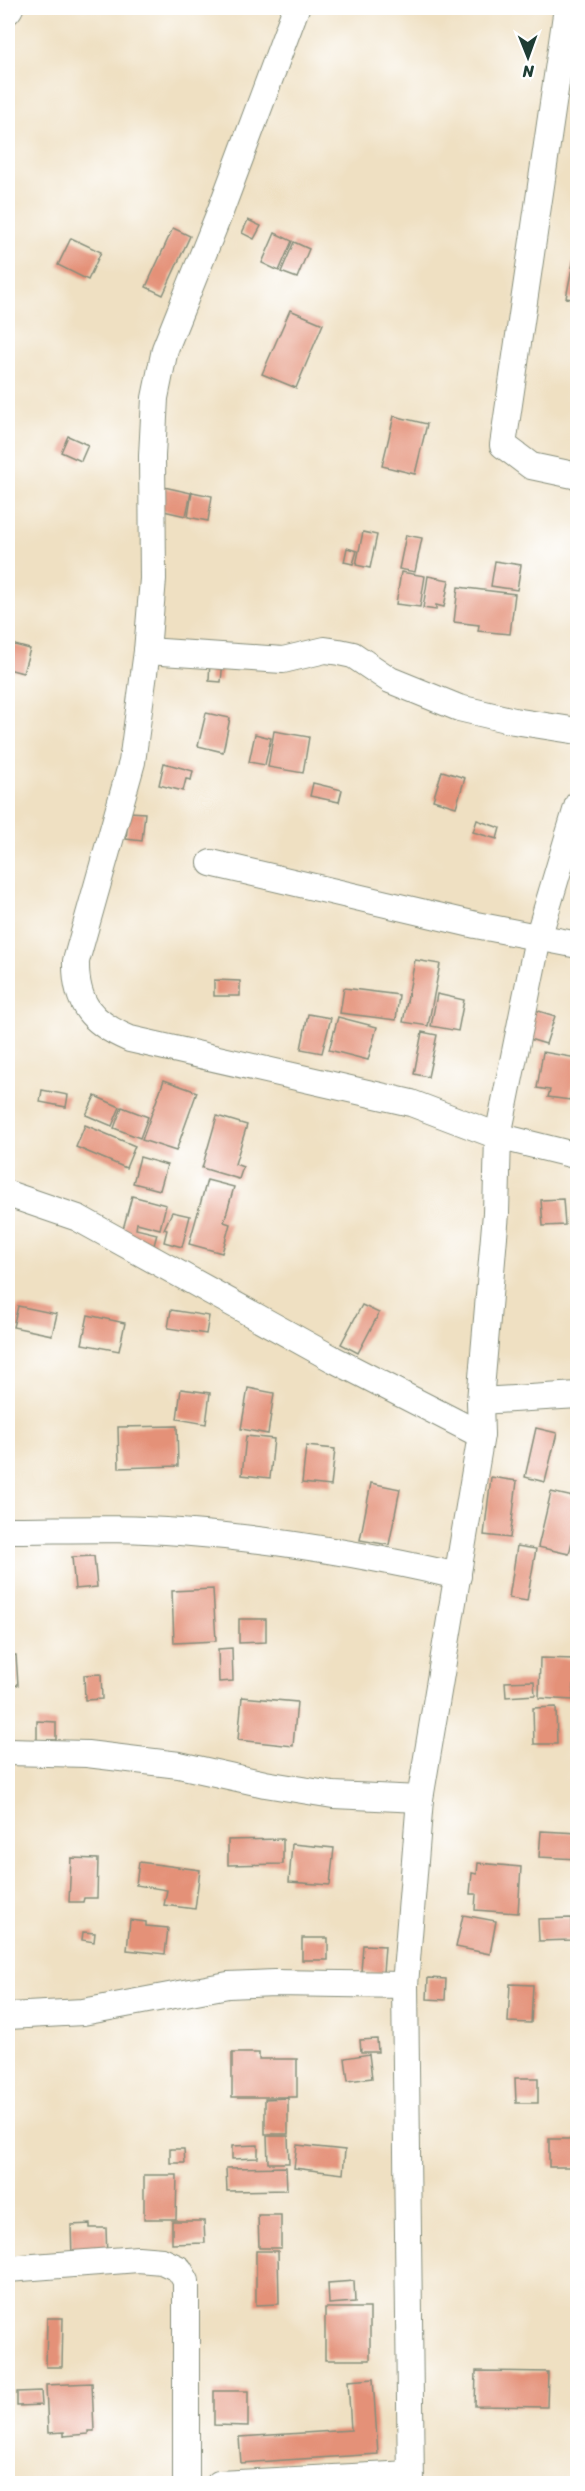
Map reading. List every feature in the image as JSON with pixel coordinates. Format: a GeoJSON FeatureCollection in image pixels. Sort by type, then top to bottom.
{"type":"FeatureCollection","features":[{"type":"Feature","properties":{"kind":"street"},"geometry":{"type":"LineString","coordinates":[[296,8],[220,212],[165,349],[155,398],[152,456],[153,579],[147,651],[132,762],[76,962],[76,982],[84,1004],[94,1017],[105,1028],[130,1039],[411,1103],[498,1136],[578,1156]]}},
{"type":"Feature","properties":{"kind":"street"},"geometry":{"type":"LineString","coordinates":[[567,8],[503,445],[531,465],[578,476]]}},
{"type":"Feature","properties":{"kind":"street"},"geometry":{"type":"LineString","coordinates":[[147,651],[282,660],[325,650],[339,652],[353,655],[398,684],[459,708],[514,721],[578,731]]}},
{"type":"Feature","properties":{"kind":"street"},"geometry":{"type":"LineString","coordinates":[[219,2484],[411,2479],[405,1985],[420,1799],[481,1435],[480,1401],[496,1213],[498,1136],[537,938],[578,804]]}},
{"type":"Feature","properties":{"kind":"street"},"geometry":{"type":"LineString","coordinates":[[211,863],[537,938],[578,945]]}},
{"type":"Feature","properties":{"kind":"street"},"geometry":{"type":"LineString","coordinates":[[8,1194],[78,1218],[333,1359],[481,1435]]}},
{"type":"Feature","properties":{"kind":"street"},"geometry":{"type":"LineString","coordinates":[[480,1401],[578,1395]]}},
{"type":"Feature","properties":{"kind":"street"},"geometry":{"type":"LineString","coordinates":[[8,1530],[178,1531],[290,1544],[387,1560],[458,1576]]}},
{"type":"Feature","properties":{"kind":"street"},"geometry":{"type":"LineString","coordinates":[[8,1752],[87,1754],[179,1765],[265,1784],[333,1795],[420,1799]]}},
{"type":"Feature","properties":{"kind":"street"},"geometry":{"type":"LineString","coordinates":[[8,2016],[83,2012],[228,1985],[274,1983],[405,1985]]}},
{"type":"Feature","properties":{"kind":"street"},"geometry":{"type":"LineString","coordinates":[[8,2269],[138,2259],[162,2261],[179,2269],[186,2281],[186,2484]]}},
{"type":"Feature","properties":{"kind":"building"},"geometry":{"type":"Polygon","coordinates":[[[248,220],[261,226],[254,239],[242,233],[248,220]]]}},
{"type":"Feature","properties":{"kind":"building"},"geometry":{"type":"Polygon","coordinates":[[[173,228],[190,236],[163,295],[146,287],[173,228]]]}},
{"type":"Feature","properties":{"kind":"building"},"geometry":{"type":"Polygon","coordinates":[[[275,233],[292,241],[279,271],[262,263],[275,233]]]}},
{"type":"Feature","properties":{"kind":"building"},"geometry":{"type":"Polygon","coordinates":[[[71,238],[101,252],[88,280],[58,265],[71,238]]]}},
{"type":"Feature","properties":{"kind":"building"},"geometry":{"type":"Polygon","coordinates":[[[294,242],[309,249],[297,278],[281,272],[294,242]]]}},
{"type":"Feature","properties":{"kind":"building"},"geometry":{"type":"Polygon","coordinates":[[[574,258],[578,259],[578,300],[566,298],[574,258]]]}},
{"type":"Feature","properties":{"kind":"building"},"geometry":{"type":"Polygon","coordinates":[[[290,310],[323,324],[296,388],[262,374],[290,310]]]}},
{"type":"Feature","properties":{"kind":"building"},"geometry":{"type":"Polygon","coordinates":[[[394,416],[427,424],[415,474],[382,466],[394,416]]]}},
{"type":"Feature","properties":{"kind":"building"},"geometry":{"type":"Polygon","coordinates":[[[68,436],[88,445],[81,461],[61,452],[68,436]]]}},
{"type":"Feature","properties":{"kind":"building"},"geometry":{"type":"Polygon","coordinates":[[[164,487],[191,493],[186,516],[159,510],[164,487]]]}},
{"type":"Feature","properties":{"kind":"building"},"geometry":{"type":"Polygon","coordinates":[[[192,492],[212,496],[208,521],[188,517],[192,492]]]}},
{"type":"Feature","properties":{"kind":"building"},"geometry":{"type":"Polygon","coordinates":[[[363,532],[377,535],[370,568],[356,565],[363,532]]]}},
{"type":"Feature","properties":{"kind":"building"},"geometry":{"type":"Polygon","coordinates":[[[406,535],[422,538],[415,572],[399,569],[406,535]]]}},
{"type":"Feature","properties":{"kind":"building"},"geometry":{"type":"Polygon","coordinates":[[[347,548],[357,551],[353,564],[344,562],[347,548]]]}},
{"type":"Feature","properties":{"kind":"building"},"geometry":{"type":"Polygon","coordinates":[[[495,561],[521,565],[517,590],[491,586],[495,561]]]}},
{"type":"Feature","properties":{"kind":"building"},"geometry":{"type":"Polygon","coordinates":[[[401,572],[425,576],[420,607],[396,604],[401,572]]]}},
{"type":"Feature","properties":{"kind":"building"},"geometry":{"type":"Polygon","coordinates":[[[428,576],[449,580],[444,607],[436,605],[436,610],[423,608],[428,576]]]}},
{"type":"Feature","properties":{"kind":"building"},"geometry":{"type":"Polygon","coordinates":[[[458,587],[515,594],[510,634],[478,631],[479,625],[454,622],[458,587]]]}},
{"type":"Feature","properties":{"kind":"building"},"geometry":{"type":"Polygon","coordinates":[[[11,644],[30,649],[23,673],[8,669],[11,644]]]}},
{"type":"Feature","properties":{"kind":"building"},"geometry":{"type":"Polygon","coordinates":[[[210,659],[223,661],[221,682],[209,681],[210,659]]]}},
{"type":"Feature","properties":{"kind":"building"},"geometry":{"type":"Polygon","coordinates":[[[206,713],[230,718],[223,752],[198,746],[206,713]]]}},
{"type":"Feature","properties":{"kind":"building"},"geometry":{"type":"Polygon","coordinates":[[[274,731],[309,737],[303,773],[268,767],[274,731]]]}},
{"type":"Feature","properties":{"kind":"building"},"geometry":{"type":"Polygon","coordinates":[[[255,734],[271,738],[265,765],[249,762],[255,734]]]}},
{"type":"Feature","properties":{"kind":"building"},"geometry":{"type":"Polygon","coordinates":[[[164,763],[193,771],[191,780],[186,779],[183,791],[159,785],[164,763]]]}},
{"type":"Feature","properties":{"kind":"building"},"geometry":{"type":"Polygon","coordinates":[[[442,771],[465,778],[456,807],[433,800],[442,771]]]}},
{"type":"Feature","properties":{"kind":"building"},"geometry":{"type":"Polygon","coordinates":[[[313,783],[342,790],[339,802],[310,796],[313,783]]]}},
{"type":"Feature","properties":{"kind":"building"},"geometry":{"type":"Polygon","coordinates":[[[129,812],[145,813],[142,841],[126,839],[129,812]]]}},
{"type":"Feature","properties":{"kind":"building"},"geometry":{"type":"Polygon","coordinates":[[[477,820],[500,828],[497,839],[473,832],[477,820]]]}},
{"type":"Feature","properties":{"kind":"building"},"geometry":{"type":"Polygon","coordinates":[[[415,960],[440,964],[428,1026],[403,1022],[415,960]]]}},
{"type":"Feature","properties":{"kind":"building"},"geometry":{"type":"Polygon","coordinates":[[[214,980],[240,981],[240,996],[214,996],[214,980]]]}},
{"type":"Feature","properties":{"kind":"building"},"geometry":{"type":"Polygon","coordinates":[[[344,988],[399,995],[396,1020],[340,1013],[344,988]]]}},
{"type":"Feature","properties":{"kind":"building"},"geometry":{"type":"Polygon","coordinates":[[[437,994],[464,1000],[458,1031],[431,1026],[437,994]]]}},
{"type":"Feature","properties":{"kind":"building"},"geometry":{"type":"Polygon","coordinates":[[[532,1009],[555,1016],[546,1044],[523,1037],[532,1009]]]}},
{"type":"Feature","properties":{"kind":"building"},"geometry":{"type":"Polygon","coordinates":[[[308,1014],[331,1018],[322,1053],[301,1049],[308,1014]]]}},
{"type":"Feature","properties":{"kind":"building"},"geometry":{"type":"Polygon","coordinates":[[[338,1017],[377,1027],[368,1060],[329,1050],[338,1017]]]}},
{"type":"Feature","properties":{"kind":"building"},"geometry":{"type":"Polygon","coordinates":[[[422,1032],[437,1035],[428,1077],[414,1074],[422,1032]]]}},
{"type":"Feature","properties":{"kind":"building"},"geometry":{"type":"Polygon","coordinates":[[[543,1052],[577,1058],[570,1100],[548,1097],[550,1090],[537,1088],[543,1052]]]}},
{"type":"Feature","properties":{"kind":"building"},"geometry":{"type":"Polygon","coordinates":[[[164,1080],[197,1092],[176,1151],[142,1140],[164,1080]]]}},
{"type":"Feature","properties":{"kind":"building"},"geometry":{"type":"Polygon","coordinates":[[[42,1090],[68,1095],[66,1107],[40,1102],[42,1090]]]}},
{"type":"Feature","properties":{"kind":"building"},"geometry":{"type":"Polygon","coordinates":[[[95,1096],[120,1107],[112,1126],[86,1115],[95,1096]]]}},
{"type":"Feature","properties":{"kind":"building"},"geometry":{"type":"Polygon","coordinates":[[[122,1107],[148,1117],[140,1138],[114,1128],[122,1107]]]}},
{"type":"Feature","properties":{"kind":"building"},"geometry":{"type":"Polygon","coordinates":[[[217,1116],[247,1125],[235,1164],[243,1167],[239,1179],[202,1168],[217,1116]]]}},
{"type":"Feature","properties":{"kind":"building"},"geometry":{"type":"Polygon","coordinates":[[[85,1125],[135,1146],[126,1168],[76,1147],[85,1125]]]}},
{"type":"Feature","properties":{"kind":"building"},"geometry":{"type":"Polygon","coordinates":[[[140,1157],[167,1165],[160,1190],[133,1183],[140,1157]]]}},
{"type":"Feature","properties":{"kind":"building"},"geometry":{"type":"Polygon","coordinates":[[[207,1180],[234,1187],[224,1222],[230,1224],[222,1253],[189,1244],[207,1180]]]}},
{"type":"Feature","properties":{"kind":"building"},"geometry":{"type":"Polygon","coordinates":[[[132,1196],[166,1205],[160,1229],[137,1223],[136,1229],[157,1234],[153,1249],[120,1240],[132,1196]]]}},
{"type":"Feature","properties":{"kind":"building"},"geometry":{"type":"Polygon","coordinates":[[[563,1199],[565,1225],[543,1226],[541,1200],[563,1199]]]}},
{"type":"Feature","properties":{"kind":"building"},"geometry":{"type":"Polygon","coordinates":[[[172,1212],[190,1216],[182,1247],[164,1242],[167,1230],[164,1229],[172,1212]]]}},
{"type":"Feature","properties":{"kind":"building"},"geometry":{"type":"Polygon","coordinates":[[[362,1305],[379,1313],[358,1353],[341,1344],[362,1305]]]}},
{"type":"Feature","properties":{"kind":"building"},"geometry":{"type":"Polygon","coordinates":[[[18,1306],[57,1314],[52,1335],[13,1327],[18,1306]]]}},
{"type":"Feature","properties":{"kind":"building"},"geometry":{"type":"Polygon","coordinates":[[[171,1310],[209,1316],[206,1334],[168,1328],[171,1310]]]}},
{"type":"Feature","properties":{"kind":"building"},"geometry":{"type":"Polygon","coordinates":[[[88,1315],[125,1323],[119,1351],[82,1344],[88,1315]]]}},
{"type":"Feature","properties":{"kind":"building"},"geometry":{"type":"Polygon","coordinates":[[[248,1388],[274,1393],[268,1434],[241,1429],[248,1388]]]}},
{"type":"Feature","properties":{"kind":"building"},"geometry":{"type":"Polygon","coordinates":[[[181,1389],[210,1393],[206,1424],[177,1419],[181,1389]]]}},
{"type":"Feature","properties":{"kind":"building"},"geometry":{"type":"Polygon","coordinates":[[[177,1426],[178,1466],[119,1468],[118,1427],[177,1426]]]}},
{"type":"Feature","properties":{"kind":"building"},"geometry":{"type":"Polygon","coordinates":[[[536,1428],[557,1433],[545,1482],[525,1477],[536,1428]]]}},
{"type":"Feature","properties":{"kind":"building"},"geometry":{"type":"Polygon","coordinates":[[[246,1436],[274,1439],[270,1478],[242,1475],[246,1436]]]}},
{"type":"Feature","properties":{"kind":"building"},"geometry":{"type":"Polygon","coordinates":[[[306,1446],[335,1449],[331,1486],[302,1483],[306,1446]]]}},
{"type":"Feature","properties":{"kind":"building"},"geometry":{"type":"Polygon","coordinates":[[[491,1477],[517,1481],[510,1538],[484,1535],[491,1477]]]}},
{"type":"Feature","properties":{"kind":"building"},"geometry":{"type":"Polygon","coordinates":[[[371,1483],[400,1489],[389,1545],[360,1540],[371,1483]]]}},
{"type":"Feature","properties":{"kind":"building"},"geometry":{"type":"Polygon","coordinates":[[[551,1492],[578,1498],[578,1518],[569,1554],[538,1547],[551,1492]]]}},
{"type":"Feature","properties":{"kind":"building"},"geometry":{"type":"Polygon","coordinates":[[[517,1546],[536,1549],[527,1601],[509,1598],[517,1546]]]}},
{"type":"Feature","properties":{"kind":"building"},"geometry":{"type":"Polygon","coordinates":[[[94,1556],[97,1587],[75,1589],[72,1557],[94,1556]]]}},
{"type":"Feature","properties":{"kind":"building"},"geometry":{"type":"Polygon","coordinates":[[[213,1589],[216,1641],[174,1643],[172,1591],[213,1589]]]}},
{"type":"Feature","properties":{"kind":"building"},"geometry":{"type":"Polygon","coordinates":[[[239,1619],[266,1619],[266,1642],[239,1643],[239,1619]]]}},
{"type":"Feature","properties":{"kind":"building"},"geometry":{"type":"Polygon","coordinates":[[[232,1648],[233,1681],[219,1682],[218,1649],[232,1648]]]}},
{"type":"Feature","properties":{"kind":"building"},"geometry":{"type":"Polygon","coordinates":[[[8,1655],[16,1655],[18,1685],[8,1686],[8,1655]]]}},
{"type":"Feature","properties":{"kind":"building"},"geometry":{"type":"Polygon","coordinates":[[[540,1658],[575,1659],[573,1700],[539,1698],[540,1658]]]}},
{"type":"Feature","properties":{"kind":"building"},"geometry":{"type":"Polygon","coordinates":[[[101,1674],[102,1699],[85,1700],[84,1675],[101,1674]]]}},
{"type":"Feature","properties":{"kind":"building"},"geometry":{"type":"Polygon","coordinates":[[[534,1681],[535,1695],[506,1697],[505,1682],[534,1681]]]}},
{"type":"Feature","properties":{"kind":"building"},"geometry":{"type":"Polygon","coordinates":[[[242,1697],[297,1702],[293,1746],[238,1740],[242,1697]]]}},
{"type":"Feature","properties":{"kind":"building"},"geometry":{"type":"Polygon","coordinates":[[[556,1707],[557,1744],[534,1744],[533,1708],[556,1707]]]}},
{"type":"Feature","properties":{"kind":"building"},"geometry":{"type":"Polygon","coordinates":[[[37,1721],[56,1722],[56,1745],[37,1744],[37,1721]]]}},
{"type":"Feature","properties":{"kind":"building"},"geometry":{"type":"Polygon","coordinates":[[[541,1831],[578,1833],[578,1859],[539,1857],[541,1831]]]}},
{"type":"Feature","properties":{"kind":"building"},"geometry":{"type":"Polygon","coordinates":[[[283,1839],[283,1864],[228,1865],[228,1840],[283,1839]]]}},
{"type":"Feature","properties":{"kind":"building"},"geometry":{"type":"Polygon","coordinates":[[[292,1844],[334,1848],[330,1885],[289,1882],[292,1844]]]}},
{"type":"Feature","properties":{"kind":"building"},"geometry":{"type":"Polygon","coordinates":[[[71,1858],[98,1859],[97,1898],[84,1898],[83,1902],[69,1902],[71,1858]]]}},
{"type":"Feature","properties":{"kind":"building"},"geometry":{"type":"Polygon","coordinates":[[[139,1862],[200,1870],[195,1909],[164,1905],[167,1890],[136,1885],[139,1862]]]}},
{"type":"Feature","properties":{"kind":"building"},"geometry":{"type":"Polygon","coordinates":[[[478,1863],[521,1867],[518,1913],[475,1910],[476,1894],[470,1894],[472,1873],[477,1874],[478,1863]]]}},
{"type":"Feature","properties":{"kind":"building"},"geometry":{"type":"Polygon","coordinates":[[[463,1915],[496,1921],[490,1954],[456,1947],[463,1915]]]}},
{"type":"Feature","properties":{"kind":"building"},"geometry":{"type":"Polygon","coordinates":[[[571,1918],[572,1940],[539,1941],[538,1919],[571,1918]]]}},
{"type":"Feature","properties":{"kind":"building"},"geometry":{"type":"Polygon","coordinates":[[[130,1920],[146,1922],[146,1926],[168,1928],[165,1954],[127,1950],[130,1920]]]}},
{"type":"Feature","properties":{"kind":"building"},"geometry":{"type":"Polygon","coordinates":[[[83,1932],[95,1933],[94,1942],[82,1940],[83,1932]]]}},
{"type":"Feature","properties":{"kind":"building"},"geometry":{"type":"Polygon","coordinates":[[[302,1938],[328,1938],[328,1960],[302,1960],[302,1938]]]}},
{"type":"Feature","properties":{"kind":"building"},"geometry":{"type":"Polygon","coordinates":[[[363,1945],[385,1946],[383,1973],[361,1972],[363,1945]]]}},
{"type":"Feature","properties":{"kind":"building"},"geometry":{"type":"Polygon","coordinates":[[[428,1978],[446,1979],[445,2000],[427,1999],[428,1978]]]}},
{"type":"Feature","properties":{"kind":"building"},"geometry":{"type":"Polygon","coordinates":[[[510,1984],[533,1985],[531,2023],[508,2022],[510,1984]]]}},
{"type":"Feature","properties":{"kind":"building"},"geometry":{"type":"Polygon","coordinates":[[[377,2039],[378,2052],[361,2052],[360,2040],[377,2039]]]}},
{"type":"Feature","properties":{"kind":"building"},"geometry":{"type":"Polygon","coordinates":[[[232,2053],[259,2053],[259,2059],[297,2059],[297,2097],[232,2097],[232,2053]]]}},
{"type":"Feature","properties":{"kind":"building"},"geometry":{"type":"Polygon","coordinates":[[[369,2054],[372,2078],[348,2081],[345,2058],[369,2054]]]}},
{"type":"Feature","properties":{"kind":"building"},"geometry":{"type":"Polygon","coordinates":[[[515,2078],[538,2078],[538,2103],[516,2103],[515,2078]]]}},
{"type":"Feature","properties":{"kind":"building"},"geometry":{"type":"Polygon","coordinates":[[[288,2098],[288,2134],[265,2134],[265,2099],[288,2098]]]}},
{"type":"Feature","properties":{"kind":"building"},"geometry":{"type":"Polygon","coordinates":[[[267,2136],[288,2136],[289,2163],[268,2163],[267,2136]]]}},
{"type":"Feature","properties":{"kind":"building"},"geometry":{"type":"Polygon","coordinates":[[[549,2139],[578,2139],[578,2167],[549,2167],[549,2139]]]}},
{"type":"Feature","properties":{"kind":"building"},"geometry":{"type":"Polygon","coordinates":[[[258,2145],[258,2158],[232,2159],[232,2146],[258,2145]]]}},
{"type":"Feature","properties":{"kind":"building"},"geometry":{"type":"Polygon","coordinates":[[[297,2145],[345,2150],[343,2174],[294,2168],[297,2145]]]}},
{"type":"Feature","properties":{"kind":"building"},"geometry":{"type":"Polygon","coordinates":[[[170,2149],[184,2149],[185,2163],[170,2163],[170,2149]]]}},
{"type":"Feature","properties":{"kind":"building"},"geometry":{"type":"Polygon","coordinates":[[[286,2167],[287,2190],[227,2191],[226,2168],[286,2167]]]}},
{"type":"Feature","properties":{"kind":"building"},"geometry":{"type":"Polygon","coordinates":[[[144,2175],[177,2175],[176,2219],[144,2219],[144,2175]]]}},
{"type":"Feature","properties":{"kind":"building"},"geometry":{"type":"Polygon","coordinates":[[[258,2215],[281,2215],[281,2248],[259,2248],[258,2215]]]}},
{"type":"Feature","properties":{"kind":"building"},"geometry":{"type":"Polygon","coordinates":[[[172,2221],[204,2221],[205,2243],[172,2244],[172,2221]]]}},
{"type":"Feature","properties":{"kind":"building"},"geometry":{"type":"Polygon","coordinates":[[[90,2224],[90,2228],[106,2228],[107,2258],[72,2258],[71,2225],[90,2224]]]}},
{"type":"Feature","properties":{"kind":"building"},"geometry":{"type":"Polygon","coordinates":[[[256,2251],[278,2251],[279,2304],[256,2305],[256,2251]]]}},
{"type":"Feature","properties":{"kind":"building"},"geometry":{"type":"Polygon","coordinates":[[[354,2281],[355,2302],[329,2304],[328,2283],[354,2281]]]}},
{"type":"Feature","properties":{"kind":"building"},"geometry":{"type":"Polygon","coordinates":[[[325,2308],[370,2308],[370,2360],[325,2360],[325,2308]]]}},
{"type":"Feature","properties":{"kind":"building"},"geometry":{"type":"Polygon","coordinates":[[[47,2318],[63,2318],[62,2367],[46,2367],[47,2318]]]}},
{"type":"Feature","properties":{"kind":"building"},"geometry":{"type":"Polygon","coordinates":[[[476,2371],[548,2372],[547,2407],[475,2406],[476,2371]]]}},
{"type":"Feature","properties":{"kind":"building"},"geometry":{"type":"Polygon","coordinates":[[[373,2379],[378,2454],[241,2463],[239,2437],[351,2430],[348,2381],[373,2379]]]}},
{"type":"Feature","properties":{"kind":"building"},"geometry":{"type":"Polygon","coordinates":[[[92,2383],[94,2431],[88,2431],[88,2434],[64,2436],[64,2432],[48,2433],[46,2385],[92,2383]]]}},
{"type":"Feature","properties":{"kind":"building"},"geometry":{"type":"Polygon","coordinates":[[[41,2391],[42,2405],[17,2406],[17,2392],[41,2391]]]}},
{"type":"Feature","properties":{"kind":"building"},"geometry":{"type":"Polygon","coordinates":[[[214,2391],[248,2391],[248,2426],[214,2425],[214,2391]]]}}]}
